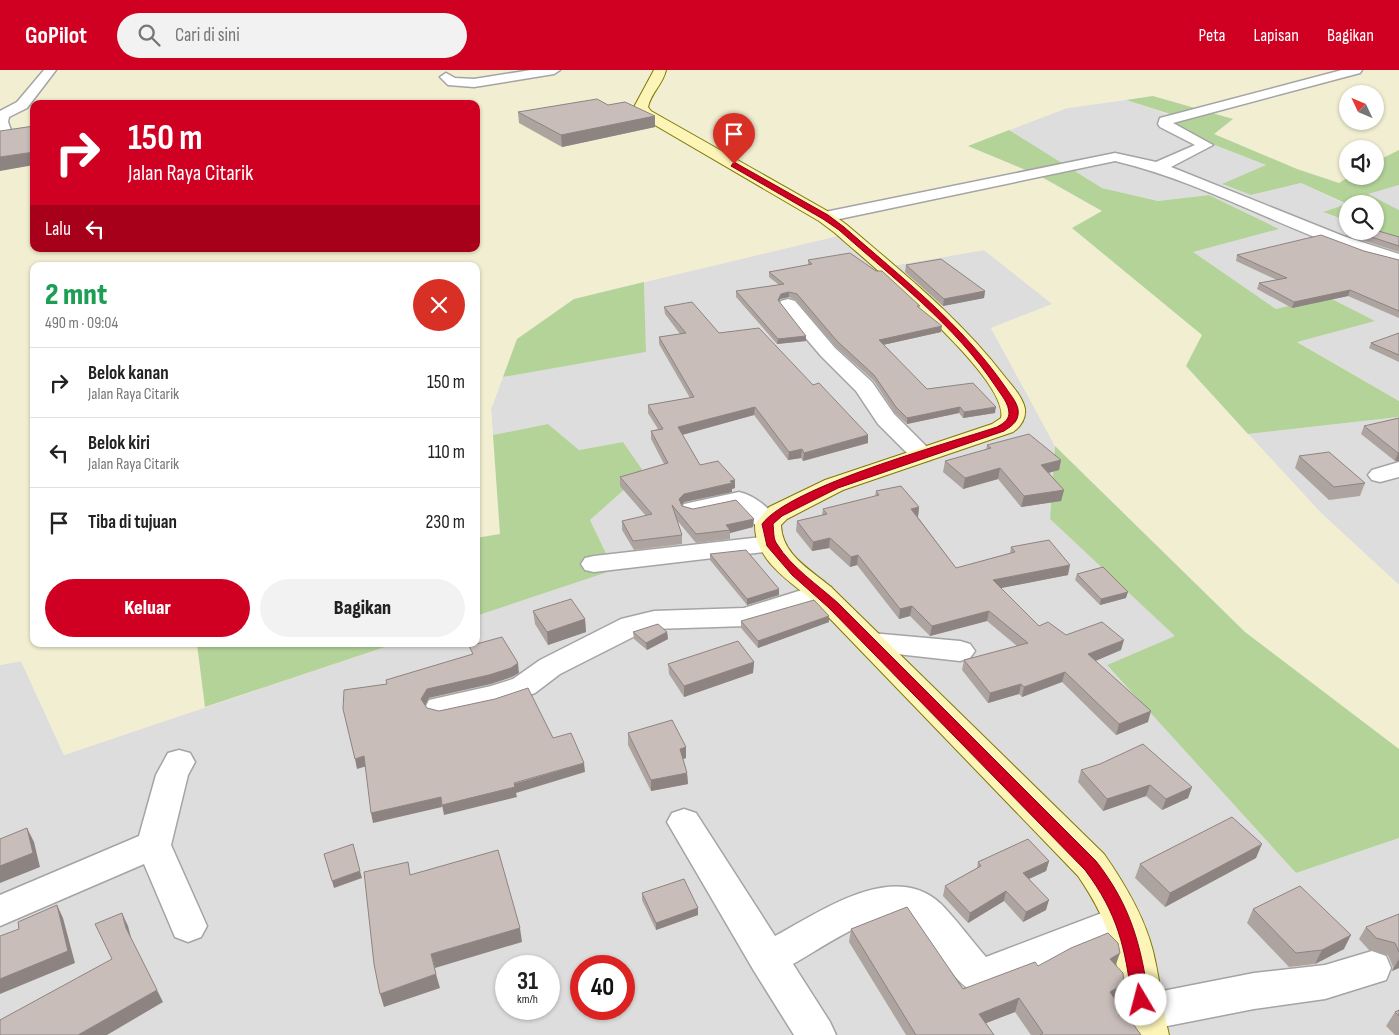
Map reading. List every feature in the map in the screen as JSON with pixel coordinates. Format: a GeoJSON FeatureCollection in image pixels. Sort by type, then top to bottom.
{"type":"FeatureCollection","features":[{"type":"Feature","properties":{"kind":"street"},"geometry":{"type":"LineString","coordinates":[[4,130],[2,115],[22,105],[50,70]]}},
{"type":"Feature","properties":{"kind":"street"},"geometry":{"type":"LineString","coordinates":[[446,77],[452,82],[466,84],[554,70]]}},
{"type":"Feature","properties":{"kind":"street"},"geometry":{"type":"LineString","coordinates":[[660,70],[655,85],[642,101],[641,108],[646,114],[826,217],[959,333],[984,363],[1013,405],[1014,416],[1009,424],[1000,429],[834,485],[778,513],[769,534]]}},
{"type":"Feature","properties":{"kind":"street"},"geometry":{"type":"LineString","coordinates":[[1158,167],[1206,145],[1165,124],[1165,121],[1356,70]]}},
{"type":"Feature","properties":{"kind":"street"},"geometry":{"type":"LineString","coordinates":[[826,217],[1109,157],[1123,158],[1158,167],[1337,240],[1399,260]]}},
{"type":"Feature","properties":{"kind":"street"},"geometry":{"type":"LineString","coordinates":[[788,305],[828,352],[864,387],[886,419],[922,455]]}},
{"type":"Feature","properties":{"kind":"street"},"geometry":{"type":"LineString","coordinates":[[693,509],[739,499],[748,503],[796,573],[820,593],[992,768],[1091,865],[1110,892],[1124,921],[1135,961],[1145,1024],[1254,991],[1325,982],[1372,968]]}},
{"type":"Feature","properties":{"kind":"street"},"geometry":{"type":"LineString","coordinates":[[594,564],[769,534]]}},
{"type":"Feature","properties":{"kind":"street"},"geometry":{"type":"LineString","coordinates":[[440,708],[496,696],[524,686],[550,667],[631,626],[654,620],[746,617],[820,593]]}},
{"type":"Feature","properties":{"kind":"street"},"geometry":{"type":"LineString","coordinates":[[871,644],[960,651]]}},
{"type":"Feature","properties":{"kind":"street"},"geometry":{"type":"LineString","coordinates":[[179,762],[172,775],[154,845],[188,926]]}},
{"type":"Feature","properties":{"kind":"street"},"geometry":{"type":"LineString","coordinates":[[684,822],[767,959],[816,1035]]}},
{"type":"Feature","properties":{"kind":"street"},"geometry":{"type":"LineString","coordinates":[[0,911],[154,845]]}},
{"type":"Feature","properties":{"kind":"street"},"geometry":{"type":"LineString","coordinates":[[767,959],[860,909],[889,900],[910,904],[927,914],[979,977],[1124,921]]}},
{"type":"Feature","properties":{"kind":"shaded area"},"geometry":{"type":"Polygon","coordinates":[[[0,70],[1399,70],[1399,150],[1384,158],[1384,140],[1339,140],[1339,183],[1297,169],[1213,134],[1233,120],[1153,96],[1067,108],[968,146],[1040,176],[1102,212],[1072,228],[1203,335],[1186,366],[1321,513],[1399,585],[1399,749],[1245,632],[1055,446],[991,328],[1052,304],[984,250],[891,266],[854,232],[574,299],[517,339],[491,409],[500,534],[480,537],[480,262],[30,262],[30,647],[197,647],[205,707],[64,755],[21,661],[0,665],[0,70]]]}},
{"type":"Feature","properties":{"kind":"shaded area"},"geometry":{"type":"Polygon","coordinates":[[[1126,100],[1176,117],[1170,127],[1266,165],[1223,185],[1252,195],[1301,183],[1339,201],[1339,208],[1324,213],[1339,218],[1339,240],[1384,240],[1384,234],[1399,238],[1399,401],[1296,341],[1374,321],[1326,296],[1276,309],[1192,252],[1278,229],[1209,195],[1158,201],[1102,188],[1009,130],[1067,108],[1126,100]]]}},
{"type":"Feature","properties":{"kind":"shaded area"},"geometry":{"type":"Polygon","coordinates":[[[1399,185],[1399,210],[1384,202],[1384,195],[1367,194],[1399,185]]]}},
{"type":"Feature","properties":{"kind":"shaded area"},"geometry":{"type":"Polygon","coordinates":[[[854,232],[891,266],[984,250],[1053,304],[991,328],[1055,446],[1050,519],[1176,636],[1107,665],[1296,873],[1399,838],[1399,1035],[0,1035],[0,665],[21,661],[64,755],[385,647],[480,647],[480,615],[614,570],[590,520],[644,472],[623,442],[579,450],[548,424],[493,435],[491,409],[503,377],[646,352],[644,282],[854,232]]]}},
{"type":"Feature","properties":{"kind":"shaded area"},"geometry":{"type":"Polygon","coordinates":[[[1399,417],[1399,585],[1321,513],[1248,434],[1399,417]]]}},
{"type":"Feature","properties":{"kind":"green space"},"geometry":{"type":"Polygon","coordinates":[[[1153,96],[1233,119],[1214,134],[1297,169],[1339,183],[1339,185],[1384,185],[1384,158],[1399,150],[1399,185],[1368,194],[1370,195],[1339,195],[1339,200],[1301,183],[1251,195],[1222,184],[1266,165],[1169,127],[1176,116],[1126,100],[1153,96]]]}},
{"type":"Feature","properties":{"kind":"green space"},"geometry":{"type":"Polygon","coordinates":[[[1009,130],[1102,188],[1158,201],[1209,195],[1279,229],[1193,252],[1276,309],[1326,296],[1375,321],[1297,342],[1399,401],[1399,417],[1248,434],[1186,366],[1202,335],[1072,228],[1102,211],[1040,176],[968,146],[1009,130]]]}},
{"type":"Feature","properties":{"kind":"green space"},"geometry":{"type":"Polygon","coordinates":[[[1384,202],[1399,210],[1399,238],[1384,233],[1384,202]]]}},
{"type":"Feature","properties":{"kind":"green space"},"geometry":{"type":"Polygon","coordinates":[[[1339,207],[1339,218],[1323,212],[1339,207]]]}},
{"type":"Feature","properties":{"kind":"green space"},"geometry":{"type":"Polygon","coordinates":[[[644,282],[646,352],[503,377],[517,339],[574,299],[644,282]]]}},
{"type":"Feature","properties":{"kind":"green space"},"geometry":{"type":"Polygon","coordinates":[[[548,424],[579,450],[623,442],[644,472],[590,520],[614,570],[480,615],[480,537],[500,534],[493,435],[548,424]]]}},
{"type":"Feature","properties":{"kind":"green space"},"geometry":{"type":"Polygon","coordinates":[[[1055,446],[1245,632],[1399,749],[1399,838],[1296,873],[1107,665],[1175,636],[1050,519],[1055,446]]]}},
{"type":"Feature","properties":{"kind":"green space"},"geometry":{"type":"Polygon","coordinates":[[[197,647],[385,647],[205,707],[197,647]]]}},
{"type":"Feature","properties":{"kind":"building"},"geometry":{"type":"Polygon","coordinates":[[[597,99],[608,105],[625,102],[655,116],[561,135],[518,112],[597,99]]]}},
{"type":"Feature","properties":{"kind":"building"},"geometry":{"type":"Polygon","coordinates":[[[30,127],[30,153],[0,157],[0,131],[30,127]]]}},
{"type":"Feature","properties":{"kind":"building"},"geometry":{"type":"Polygon","coordinates":[[[1384,233],[1399,237],[1399,246],[1381,240],[1384,240],[1384,233]]]}},
{"type":"Feature","properties":{"kind":"building"},"geometry":{"type":"Polygon","coordinates":[[[1321,235],[1364,251],[1399,260],[1399,311],[1350,290],[1294,302],[1259,283],[1287,278],[1237,255],[1321,235]]]}},
{"type":"Feature","properties":{"kind":"building"},"geometry":{"type":"Polygon","coordinates":[[[850,253],[876,271],[882,271],[920,306],[917,306],[942,326],[879,340],[927,389],[973,383],[996,407],[964,412],[960,407],[907,418],[896,407],[874,375],[837,341],[797,294],[789,292],[781,294],[778,300],[806,336],[778,339],[736,291],[784,284],[769,272],[812,264],[808,260],[850,253]]]}},
{"type":"Feature","properties":{"kind":"building"},"geometry":{"type":"Polygon","coordinates":[[[941,259],[985,291],[944,299],[906,265],[941,259]]]}},
{"type":"Feature","properties":{"kind":"building"},"geometry":{"type":"Polygon","coordinates":[[[692,302],[719,333],[759,328],[813,385],[819,383],[868,435],[804,453],[802,449],[789,452],[755,407],[678,427],[700,465],[718,461],[735,480],[730,481],[732,483],[684,494],[679,499],[682,506],[693,509],[736,500],[754,519],[726,525],[730,530],[696,534],[672,505],[682,535],[633,541],[622,521],[652,514],[620,477],[668,463],[651,431],[663,429],[648,405],[694,397],[659,337],[686,333],[664,307],[692,302]]]}},
{"type":"Feature","properties":{"kind":"building"},"geometry":{"type":"Polygon","coordinates":[[[1399,333],[1399,355],[1371,343],[1399,333]]]}},
{"type":"Feature","properties":{"kind":"building"},"geometry":{"type":"Polygon","coordinates":[[[1399,418],[1399,453],[1364,426],[1399,418]]]}},
{"type":"Feature","properties":{"kind":"building"},"geometry":{"type":"Polygon","coordinates":[[[1029,434],[1061,460],[1041,465],[1064,490],[1024,496],[1000,468],[965,478],[945,461],[991,448],[987,445],[1029,434]]]}},
{"type":"Feature","properties":{"kind":"building"},"geometry":{"type":"Polygon","coordinates":[[[1329,452],[1365,483],[1334,487],[1299,456],[1329,452]]]}},
{"type":"Feature","properties":{"kind":"building"},"geometry":{"type":"Polygon","coordinates":[[[901,486],[919,507],[911,509],[956,568],[1015,552],[1011,547],[1049,540],[1070,565],[993,580],[1039,626],[1048,622],[1066,635],[1102,622],[1124,640],[1088,654],[1151,711],[1119,724],[1065,672],[1024,687],[1021,684],[990,693],[964,660],[1028,643],[989,611],[932,626],[912,606],[900,609],[858,555],[851,557],[830,538],[813,542],[797,521],[827,514],[823,509],[879,495],[876,491],[901,486]]]}},
{"type":"Feature","properties":{"kind":"building"},"geometry":{"type":"Polygon","coordinates":[[[746,550],[779,589],[747,599],[710,554],[746,550]]]}},
{"type":"Feature","properties":{"kind":"building"},"geometry":{"type":"Polygon","coordinates":[[[1103,567],[1128,592],[1101,599],[1077,574],[1103,567]]]}},
{"type":"Feature","properties":{"kind":"building"},"geometry":{"type":"Polygon","coordinates":[[[571,599],[585,619],[547,632],[533,611],[571,599]]]}},
{"type":"Feature","properties":{"kind":"building"},"geometry":{"type":"Polygon","coordinates":[[[814,600],[829,616],[758,641],[741,621],[814,600]]]}},
{"type":"Feature","properties":{"kind":"building"},"geometry":{"type":"Polygon","coordinates":[[[658,624],[667,632],[646,643],[633,632],[658,624]]]}},
{"type":"Feature","properties":{"kind":"building"},"geometry":{"type":"Polygon","coordinates":[[[502,637],[518,663],[511,668],[489,675],[427,689],[421,699],[427,708],[439,711],[495,699],[528,688],[553,738],[571,733],[584,763],[514,783],[515,787],[442,805],[441,797],[371,813],[364,756],[355,759],[343,709],[344,690],[387,684],[386,680],[473,654],[470,647],[480,647],[480,643],[502,637]]]}},
{"type":"Feature","properties":{"kind":"building"},"geometry":{"type":"Polygon","coordinates":[[[738,641],[754,662],[684,686],[668,664],[738,641]]]}},
{"type":"Feature","properties":{"kind":"building"},"geometry":{"type":"Polygon","coordinates":[[[672,720],[686,747],[680,749],[687,773],[651,780],[628,733],[672,720]]]}},
{"type":"Feature","properties":{"kind":"building"},"geometry":{"type":"Polygon","coordinates":[[[1143,744],[1192,787],[1166,799],[1150,785],[1107,799],[1081,770],[1100,764],[1143,744]]]}},
{"type":"Feature","properties":{"kind":"building"},"geometry":{"type":"Polygon","coordinates":[[[1232,817],[1262,844],[1170,893],[1140,864],[1232,817]]]}},
{"type":"Feature","properties":{"kind":"building"},"geometry":{"type":"Polygon","coordinates":[[[27,828],[33,853],[0,866],[0,839],[27,828]]]}},
{"type":"Feature","properties":{"kind":"building"},"geometry":{"type":"Polygon","coordinates":[[[1028,839],[1049,861],[1023,873],[1049,900],[1026,912],[1006,891],[970,913],[945,886],[981,866],[978,862],[1028,839]]]}},
{"type":"Feature","properties":{"kind":"building"},"geometry":{"type":"Polygon","coordinates":[[[353,844],[360,871],[332,881],[324,854],[353,844]]]}},
{"type":"Feature","properties":{"kind":"building"},"geometry":{"type":"Polygon","coordinates":[[[498,850],[520,928],[431,954],[436,974],[380,994],[374,964],[364,872],[408,862],[410,875],[498,850]]]}},
{"type":"Feature","properties":{"kind":"building"},"geometry":{"type":"Polygon","coordinates":[[[684,879],[698,908],[656,923],[642,893],[684,879]]]}},
{"type":"Feature","properties":{"kind":"building"},"geometry":{"type":"Polygon","coordinates":[[[1300,886],[1351,935],[1322,950],[1296,953],[1253,909],[1300,886]]]}},
{"type":"Feature","properties":{"kind":"building"},"geometry":{"type":"Polygon","coordinates":[[[57,905],[68,951],[0,979],[0,936],[19,929],[18,922],[57,905]]]}},
{"type":"Feature","properties":{"kind":"building"},"geometry":{"type":"Polygon","coordinates":[[[907,907],[963,989],[1035,962],[1038,966],[1071,948],[1108,933],[1118,943],[1120,953],[1110,959],[1123,973],[1124,984],[1110,992],[1141,1035],[1040,1035],[1043,1033],[1019,998],[979,1014],[994,1035],[916,1035],[851,929],[907,907]]]}},
{"type":"Feature","properties":{"kind":"building"},"geometry":{"type":"Polygon","coordinates":[[[122,913],[126,928],[157,990],[78,1035],[0,1035],[0,1020],[112,959],[95,924],[122,913]]]}},
{"type":"Feature","properties":{"kind":"building"},"geometry":{"type":"Polygon","coordinates":[[[1399,914],[1399,952],[1395,943],[1376,938],[1366,927],[1399,914]]]}},
{"type":"Feature","properties":{"kind":"route"},"geometry":{"type":"LineString","coordinates":[[734,164],[826,217],[841,229],[959,333],[984,363],[1013,405],[1014,416],[1009,424],[1000,429],[834,485],[778,513],[768,524],[768,535],[771,544],[796,573],[833,605],[992,768],[1091,865],[1110,892],[1124,921],[1135,961],[1141,1000]]}}]}
